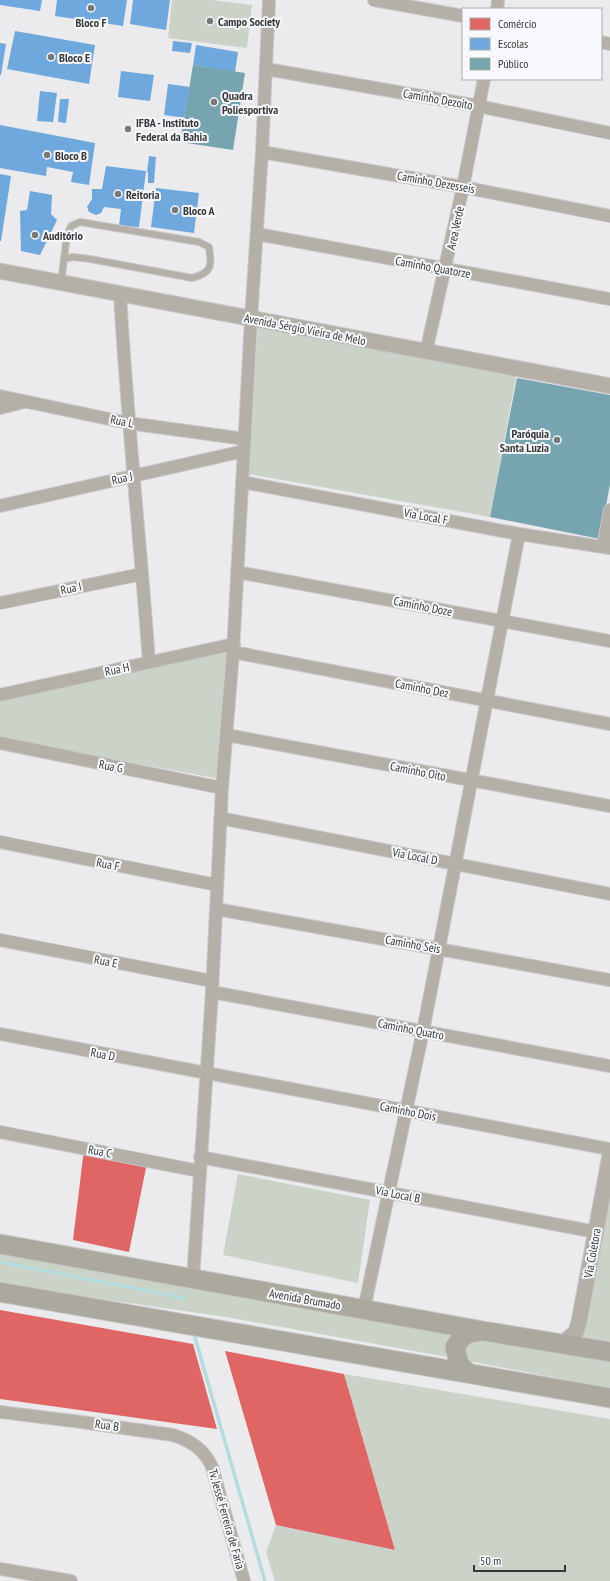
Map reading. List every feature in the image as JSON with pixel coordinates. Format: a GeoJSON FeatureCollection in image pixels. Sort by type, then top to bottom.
{"type":"FeatureCollection","features":[{"type":"Feature","properties":{"kind":"main road","name":"Avenida Brumado"},"geometry":{"type":"LineString","coordinates":[[0,1244],[561,1345],[610,1352]]}},
{"type":"Feature","properties":{"kind":"main road"},"geometry":{"type":"LineString","coordinates":[[0,1292],[610,1398]]}},
{"type":"Feature","properties":{"kind":"main road"},"geometry":{"type":"LineString","coordinates":[[467,1372],[459,1364],[455,1347],[461,1338],[470,1333],[483,1331]]}},
{"type":"Feature","properties":{"kind":"street"},"geometry":{"type":"LineString","coordinates":[[193,1279],[212,986],[220,818],[234,648],[251,319],[262,152],[269,0]]}},
{"type":"Feature","properties":{"kind":"street"},"geometry":{"type":"LineString","coordinates":[[374,0],[462,16]]}},
{"type":"Feature","properties":{"kind":"street","name":"Caminho Dezoito"},"geometry":{"type":"LineString","coordinates":[[266,69],[478,106],[610,133]]}},
{"type":"Feature","properties":{"kind":"street","name":"Area Verde"},"geometry":{"type":"LineString","coordinates":[[426,352],[446,270],[484,80]]}},
{"type":"Feature","properties":{"kind":"street","name":"Caminho Dezesseis"},"geometry":{"type":"LineString","coordinates":[[262,152],[463,187],[610,216]]}},
{"type":"Feature","properties":{"kind":"street","name":"Caminho Quatorze"},"geometry":{"type":"LineString","coordinates":[[257,234],[610,299]]}},
{"type":"Feature","properties":{"kind":"street","name":"Avenida Sérgio Vieira de Melo"},"geometry":{"type":"LineString","coordinates":[[0,271],[610,386]]}},
{"type":"Feature","properties":{"kind":"street"},"geometry":{"type":"LineString","coordinates":[[120,294],[128,423],[135,475],[149,662]]}},
{"type":"Feature","properties":{"kind":"street","name":"Rua L"},"geometry":{"type":"LineString","coordinates":[[0,396],[31,401],[128,423],[245,438]]}},
{"type":"Feature","properties":{"kind":"street"},"geometry":{"type":"LineString","coordinates":[[0,408],[31,401]]}},
{"type":"Feature","properties":{"kind":"street","name":"Rua J"},"geometry":{"type":"LineString","coordinates":[[0,506],[244,451]]}},
{"type":"Feature","properties":{"kind":"street","name":"Via Local F"},"geometry":{"type":"LineString","coordinates":[[242,482],[519,534],[607,548]]}},
{"type":"Feature","properties":{"kind":"street"},"geometry":{"type":"LineString","coordinates":[[607,548],[610,510]]}},
{"type":"Feature","properties":{"kind":"street"},"geometry":{"type":"LineString","coordinates":[[364,1310],[424,1031],[454,864],[472,781],[486,700],[519,534]]}},
{"type":"Feature","properties":{"kind":"street","name":"Caminho Doze"},"geometry":{"type":"LineString","coordinates":[[237,572],[610,641]]}},
{"type":"Feature","properties":{"kind":"street","name":"Rua I"},"geometry":{"type":"LineString","coordinates":[[0,603],[142,574]]}},
{"type":"Feature","properties":{"kind":"street","name":"Rua H"},"geometry":{"type":"LineString","coordinates":[[0,695],[149,662],[234,648]]}},
{"type":"Feature","properties":{"kind":"street","name":"Caminho Dez"},"geometry":{"type":"LineString","coordinates":[[234,648],[610,724]]}},
{"type":"Feature","properties":{"kind":"street","name":"Caminho Oito"},"geometry":{"type":"LineString","coordinates":[[227,735],[610,806]]}},
{"type":"Feature","properties":{"kind":"street","name":"Rua G"},"geometry":{"type":"LineString","coordinates":[[0,743],[222,788]]}},
{"type":"Feature","properties":{"kind":"street","name":"Via Local D"},"geometry":{"type":"LineString","coordinates":[[220,818],[610,894]]}},
{"type":"Feature","properties":{"kind":"street","name":"Rua F"},"geometry":{"type":"LineString","coordinates":[[0,842],[217,885]]}},
{"type":"Feature","properties":{"kind":"street","name":"Caminho Seis"},"geometry":{"type":"LineString","coordinates":[[216,909],[610,980]]}},
{"type":"Feature","properties":{"kind":"street","name":"Rua E"},"geometry":{"type":"LineString","coordinates":[[0,940],[212,986]]}},
{"type":"Feature","properties":{"kind":"street","name":"Caminho Quatro"},"geometry":{"type":"LineString","coordinates":[[212,986],[424,1031],[610,1066]]}},
{"type":"Feature","properties":{"kind":"street","name":"Rua D"},"geometry":{"type":"LineString","coordinates":[[0,1034],[206,1073]]}},
{"type":"Feature","properties":{"kind":"street","name":"Caminho Dois"},"geometry":{"type":"LineString","coordinates":[[206,1073],[610,1149]]}},
{"type":"Feature","properties":{"kind":"street","name":"Rua C"},"geometry":{"type":"LineString","coordinates":[[0,1132],[199,1171]]}},
{"type":"Feature","properties":{"kind":"street","name":"Via Coletora"},"geometry":{"type":"LineString","coordinates":[[561,1345],[576,1332],[579,1322],[610,1155]]}},
{"type":"Feature","properties":{"kind":"street","name":"Via Local B"},"geometry":{"type":"LineString","coordinates":[[200,1158],[389,1192],[596,1232]]}},
{"type":"Feature","properties":{"kind":"street","name":"Rua B"},"geometry":{"type":"LineString","coordinates":[[0,1412],[173,1435],[187,1440],[208,1457]]}},
{"type":"Feature","properties":{"kind":"street","name":"Tv. Jessé Ferreira de Faria"},"geometry":{"type":"LineString","coordinates":[[208,1457],[244,1581]]}},
{"type":"Feature","properties":{"kind":"street"},"geometry":{"type":"LineString","coordinates":[[0,1569],[71,1581]]}},
{"type":"Feature","properties":{"kind":"lane"},"geometry":{"type":"LineString","coordinates":[[61,283],[64,259],[67,235],[71,226],[80,222],[199,242],[209,247],[211,262],[210,268],[202,275],[192,278],[90,259],[73,257],[64,259]]}},
{"type":"Feature","properties":{"kind":"shaded area","name":"Campo Society"},"geometry":{"type":"Polygon","coordinates":[[[172,0],[212,0],[252,5],[247,48],[168,38],[172,0]]]}},
{"type":"Feature","properties":{"kind":"shaded area"},"geometry":{"type":"Polygon","coordinates":[[[258,322],[517,372],[490,517],[249,474],[258,322]]]}},
{"type":"Feature","properties":{"kind":"shaded area"},"geometry":{"type":"Polygon","coordinates":[[[230,648],[220,779],[0,738],[0,699],[230,648]]]}},
{"type":"Feature","properties":{"kind":"shaded area"},"geometry":{"type":"Polygon","coordinates":[[[238,1174],[370,1200],[358,1283],[223,1255],[238,1174]]]}},
{"type":"Feature","properties":{"kind":"shaded area"},"geometry":{"type":"Polygon","coordinates":[[[610,1191],[610,1345],[573,1338],[610,1191]]]}},
{"type":"Feature","properties":{"kind":"shaded area"},"geometry":{"type":"Polygon","coordinates":[[[0,1247],[455,1329],[446,1349],[447,1357],[226,1317],[31,1289],[0,1283],[0,1247]]]}},
{"type":"Feature","properties":{"kind":"shaded area"},"geometry":{"type":"Polygon","coordinates":[[[467,1338],[610,1356],[610,1388],[468,1361],[463,1341],[467,1338]]]}},
{"type":"Feature","properties":{"kind":"shaded area"},"geometry":{"type":"Polygon","coordinates":[[[344,1374],[610,1419],[610,1581],[275,1581],[266,1552],[276,1525],[395,1550],[344,1374]]]}},
{"type":"Feature","properties":{"kind":"building: Comércio"},"geometry":{"type":"Polygon","coordinates":[[[84,1149],[147,1163],[129,1252],[73,1240],[84,1149]]]}},
{"type":"Feature","properties":{"kind":"building: Comércio"},"geometry":{"type":"Polygon","coordinates":[[[0,1310],[193,1344],[217,1429],[0,1399],[0,1310]]]}},
{"type":"Feature","properties":{"kind":"building: Comércio"},"geometry":{"type":"Polygon","coordinates":[[[225,1351],[344,1374],[395,1550],[276,1525],[225,1351]]]}},
{"type":"Feature","properties":{"kind":"building: Escolas"},"geometry":{"type":"Polygon","coordinates":[[[0,0],[42,0],[40,11],[0,5],[0,0]]]}},
{"type":"Feature","properties":{"kind":"building: Escolas","name":"Bloco F"},"geometry":{"type":"Polygon","coordinates":[[[57,0],[127,0],[123,26],[55,16],[57,0]]]}},
{"type":"Feature","properties":{"kind":"building: Escolas"},"geometry":{"type":"Polygon","coordinates":[[[133,0],[170,0],[166,30],[130,24],[133,0]]]}},
{"type":"Feature","properties":{"kind":"building: Escolas","name":"Bloco E"},"geometry":{"type":"Polygon","coordinates":[[[15,31],[95,45],[89,84],[7,69],[15,31]]]}},
{"type":"Feature","properties":{"kind":"building: Escolas"},"geometry":{"type":"Polygon","coordinates":[[[173,41],[192,43],[190,53],[172,51],[173,41]]]}},
{"type":"Feature","properties":{"kind":"building: Escolas"},"geometry":{"type":"Polygon","coordinates":[[[0,43],[6,44],[1,75],[0,75],[0,43]]]}},
{"type":"Feature","properties":{"kind":"building: Escolas"},"geometry":{"type":"Polygon","coordinates":[[[196,45],[238,52],[235,72],[193,65],[196,45]]]}},
{"type":"Feature","properties":{"kind":"building: Escolas"},"geometry":{"type":"Polygon","coordinates":[[[121,71],[154,75],[150,101],[118,97],[121,71]]]}},
{"type":"Feature","properties":{"kind":"building: Escolas"},"geometry":{"type":"Polygon","coordinates":[[[168,84],[190,87],[184,118],[164,115],[168,84]]]}},
{"type":"Feature","properties":{"kind":"building: Escolas"},"geometry":{"type":"Polygon","coordinates":[[[40,91],[57,93],[53,122],[37,121],[40,91]]]}},
{"type":"Feature","properties":{"kind":"building: Escolas"},"geometry":{"type":"Polygon","coordinates":[[[60,99],[69,99],[66,123],[58,122],[60,99]]]}},
{"type":"Feature","properties":{"kind":"building: Escolas","name":"Bloco B"},"geometry":{"type":"Polygon","coordinates":[[[0,125],[95,143],[89,185],[71,182],[73,172],[47,167],[46,176],[0,168],[0,125]]]}},
{"type":"Feature","properties":{"kind":"building: Escolas"},"geometry":{"type":"Polygon","coordinates":[[[149,156],[156,157],[154,183],[148,183],[147,172],[149,156]]]}},
{"type":"Feature","properties":{"kind":"building: Escolas","name":"Reitoria"},"geometry":{"type":"Polygon","coordinates":[[[106,166],[146,171],[139,227],[119,226],[121,209],[104,207],[101,213],[96,215],[89,212],[87,207],[92,199],[92,189],[102,189],[106,166]]]}},
{"type":"Feature","properties":{"kind":"building: Escolas"},"geometry":{"type":"Polygon","coordinates":[[[0,174],[11,176],[1,241],[0,241],[0,174]]]}},
{"type":"Feature","properties":{"kind":"building: Escolas","name":"Bloco A"},"geometry":{"type":"Polygon","coordinates":[[[156,188],[199,193],[194,233],[151,227],[156,188]]]}},
{"type":"Feature","properties":{"kind":"building: Escolas","name":"Auditório"},"geometry":{"type":"Polygon","coordinates":[[[30,191],[52,195],[51,214],[57,220],[40,255],[21,251],[20,211],[27,210],[30,191]]]}},
{"type":"Feature","properties":{"kind":"building: Público","name":"Quadra Poliesportiva"},"geometry":{"type":"Polygon","coordinates":[[[193,65],[245,73],[233,150],[180,142],[193,65]]]}},
{"type":"Feature","properties":{"kind":"building: Público","name":"Paróquia Santa Luzia"},"geometry":{"type":"Polygon","coordinates":[[[517,378],[610,395],[610,484],[600,539],[490,517],[517,378]]]}},
{"type":"Feature","properties":{"kind":"waterway"},"geometry":{"type":"LineString","coordinates":[[0,1262],[185,1298]]}},
{"type":"Feature","properties":{"kind":"waterway"},"geometry":{"type":"LineString","coordinates":[[194,1334],[265,1581]]}},
{"type":"Feature","properties":{"kind":"place","name":"Bloco F"},"geometry":{"type":"Point","coordinates":[91,8]}},
{"type":"Feature","properties":{"kind":"place","name":"Campo Society"},"geometry":{"type":"Point","coordinates":[210,21]}},
{"type":"Feature","properties":{"kind":"place","name":"Bloco E"},"geometry":{"type":"Point","coordinates":[51,57]}},
{"type":"Feature","properties":{"kind":"place","name":"Quadra Poliesportiva"},"geometry":{"type":"Point","coordinates":[214,102]}},
{"type":"Feature","properties":{"kind":"place","name":"IFBA - Instituto Federal da Bahia"},"geometry":{"type":"Point","coordinates":[128,129]}},
{"type":"Feature","properties":{"kind":"place","name":"Bloco B"},"geometry":{"type":"Point","coordinates":[47,155]}},
{"type":"Feature","properties":{"kind":"place","name":"Reitoria"},"geometry":{"type":"Point","coordinates":[118,194]}},
{"type":"Feature","properties":{"kind":"place","name":"Bloco A"},"geometry":{"type":"Point","coordinates":[175,210]}},
{"type":"Feature","properties":{"kind":"place","name":"Auditório"},"geometry":{"type":"Point","coordinates":[35,235]}},
{"type":"Feature","properties":{"kind":"place","name":"Paróquia Santa Luzia"},"geometry":{"type":"Point","coordinates":[557,440]}}]}
